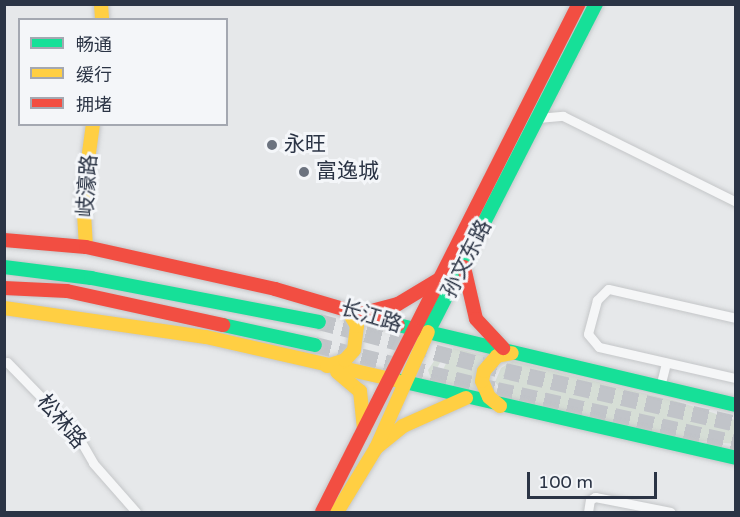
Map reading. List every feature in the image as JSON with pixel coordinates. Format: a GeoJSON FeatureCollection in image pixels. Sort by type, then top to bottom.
{"type":"FeatureCollection","features":[{"type":"Feature","properties":{"kind":"main road","name":"孙文东路"},"geometry":{"type":"LineString","coordinates":[[322,513],[364,430],[396,381],[421,331],[440,279],[579,4]]}},
{"type":"Feature","properties":{"kind":"main road","name":"孙文东路"},"geometry":{"type":"LineString","coordinates":[[421,331],[464,267],[596,4]]}},
{"type":"Feature","properties":{"kind":"main road","name":"岐濠路"},"geometry":{"type":"LineString","coordinates":[[86,247],[83,196],[93,126]]}},
{"type":"Feature","properties":{"kind":"main road","name":"长江路"},"geometry":{"type":"LineString","coordinates":[[4,240],[86,247],[275,289],[421,331],[733,406]]}},
{"type":"Feature","properties":{"kind":"main road","name":"长江路"},"geometry":{"type":"LineString","coordinates":[[4,267],[91,278],[319,322]]}},
{"type":"Feature","properties":{"kind":"main road"},"geometry":{"type":"LineString","coordinates":[[464,267],[476,319],[510,351],[497,356],[484,370],[482,381],[489,397],[502,407]]}},
{"type":"Feature","properties":{"kind":"main road"},"geometry":{"type":"LineString","coordinates":[[327,366],[345,360],[354,350],[357,326],[354,312],[398,304],[440,279]]}},
{"type":"Feature","properties":{"kind":"main road"},"geometry":{"type":"LineString","coordinates":[[4,288],[67,291],[315,345]]}},
{"type":"Feature","properties":{"kind":"main road"},"geometry":{"type":"LineString","coordinates":[[4,308],[206,337],[502,407],[735,458]]}},
{"type":"Feature","properties":{"kind":"main road"},"geometry":{"type":"LineString","coordinates":[[327,366],[360,391],[364,430]]}},
{"type":"Feature","properties":{"kind":"main road","name":"孙文东路"},"geometry":{"type":"LineString","coordinates":[[338,513],[376,448],[396,381]]}},
{"type":"Feature","properties":{"kind":"main road"},"geometry":{"type":"LineString","coordinates":[[376,448],[403,426],[466,398]]}},
{"type":"Feature","properties":{"kind":"main road"},"geometry":{"type":"LineString","coordinates":[[714,453],[735,450]]}},
{"type":"Feature","properties":{"kind":"street"},"geometry":{"type":"LineString","coordinates":[[538,118],[563,116],[735,202]]}},
{"type":"Feature","properties":{"kind":"street"},"geometry":{"type":"LineString","coordinates":[[735,318],[608,289],[597,300],[588,334],[599,347],[735,378]]}},
{"type":"Feature","properties":{"kind":"street","name":"松林路"},"geometry":{"type":"LineString","coordinates":[[7,362],[76,433],[93,463],[136,513]]}},
{"type":"Feature","properties":{"kind":"street"},"geometry":{"type":"LineString","coordinates":[[660,387],[666,363]]}},
{"type":"Feature","properties":{"kind":"street"},"geometry":{"type":"LineString","coordinates":[[588,513],[590,500],[595,496],[644,510],[671,512]]}},
{"type":"Feature","properties":{"kind":"street"},"geometry":{"type":"LineString","coordinates":[[618,513],[620,502]]}},
{"type":"Feature","properties":{"kind":"shaded area"},"geometry":{"type":"Polygon","coordinates":[[[443,348],[448,348],[431,379],[428,370],[443,348]]]}},
{"type":"Feature","properties":{"kind":"shaded area"},"geometry":{"type":"Polygon","coordinates":[[[453,348],[493,357],[482,391],[438,381],[453,348]]]}},
{"type":"Feature","properties":{"kind":"shaded area"},"geometry":{"type":"Polygon","coordinates":[[[513,361],[676,401],[735,420],[735,444],[670,438],[508,398],[495,382],[501,368],[513,361]]]}},
{"type":"Feature","properties":{"kind":"tunnel"},"geometry":{"type":"LineString","coordinates":[[319,322],[505,371],[736,424]]}},
{"type":"Feature","properties":{"kind":"tunnel"},"geometry":{"type":"LineString","coordinates":[[315,345],[497,390],[736,443]]}},
{"type":"Feature","properties":{"kind":"traffic: fast"},"geometry":{"type":"LineString","coordinates":[[428,332],[596,4]]}},
{"type":"Feature","properties":{"kind":"traffic: fast"},"geometry":{"type":"LineString","coordinates":[[4,267],[91,278],[319,322]]}},
{"type":"Feature","properties":{"kind":"traffic: fast"},"geometry":{"type":"LineString","coordinates":[[223,325],[315,345]]}},
{"type":"Feature","properties":{"kind":"traffic: fast"},"geometry":{"type":"LineString","coordinates":[[398,325],[736,405]]}},
{"type":"Feature","properties":{"kind":"traffic: fast"},"geometry":{"type":"LineString","coordinates":[[396,380],[736,458]]}},
{"type":"Feature","properties":{"kind":"traffic: slow"},"geometry":{"type":"LineString","coordinates":[[101,4],[102,18]]}},
{"type":"Feature","properties":{"kind":"traffic: slow"},"geometry":{"type":"LineString","coordinates":[[86,247],[83,196],[93,126]]}},
{"type":"Feature","properties":{"kind":"traffic: slow"},"geometry":{"type":"LineString","coordinates":[[4,308],[206,337],[396,380]]}},
{"type":"Feature","properties":{"kind":"traffic: slow"},"geometry":{"type":"LineString","coordinates":[[327,366],[345,360],[354,350],[357,326],[348,311]]}},
{"type":"Feature","properties":{"kind":"traffic: slow"},"geometry":{"type":"LineString","coordinates":[[337,512],[376,448],[428,332]]}},
{"type":"Feature","properties":{"kind":"traffic: slow"},"geometry":{"type":"LineString","coordinates":[[500,406],[489,397],[482,381],[484,371],[497,356],[512,353]]}},
{"type":"Feature","properties":{"kind":"traffic: slow"},"geometry":{"type":"LineString","coordinates":[[337,372],[360,391],[364,430]]}},
{"type":"Feature","properties":{"kind":"traffic: slow"},"geometry":{"type":"LineString","coordinates":[[376,448],[403,426],[466,398]]}},
{"type":"Feature","properties":{"kind":"traffic: jam"},"geometry":{"type":"LineString","coordinates":[[414,330],[579,4]]}},
{"type":"Feature","properties":{"kind":"traffic: jam"},"geometry":{"type":"LineString","coordinates":[[4,240],[86,247],[275,289],[398,325]]}},
{"type":"Feature","properties":{"kind":"traffic: jam"},"geometry":{"type":"LineString","coordinates":[[464,267],[476,319],[503,348]]}},
{"type":"Feature","properties":{"kind":"traffic: jam"},"geometry":{"type":"LineString","coordinates":[[360,314],[398,304],[438,280]]}},
{"type":"Feature","properties":{"kind":"traffic: jam"},"geometry":{"type":"LineString","coordinates":[[4,288],[67,291],[223,325]]}},
{"type":"Feature","properties":{"kind":"traffic: jam"},"geometry":{"type":"LineString","coordinates":[[322,512],[414,330]]}},
{"type":"Feature","properties":{"kind":"place","name":"永旺"},"geometry":{"type":"Point","coordinates":[272,145]}},
{"type":"Feature","properties":{"kind":"place","name":"富逸城"},"geometry":{"type":"Point","coordinates":[304,172]}}]}
